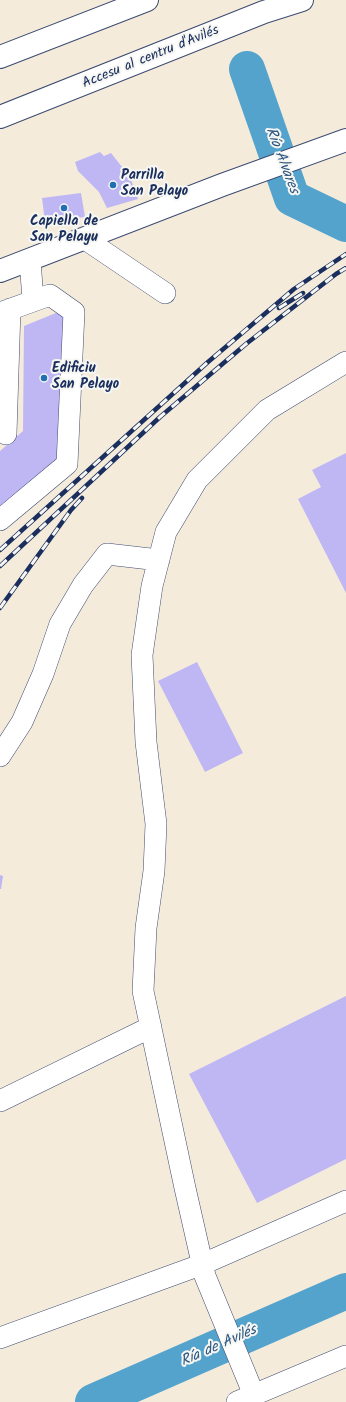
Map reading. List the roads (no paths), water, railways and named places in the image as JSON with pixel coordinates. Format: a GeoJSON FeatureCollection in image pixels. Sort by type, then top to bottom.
{"type":"FeatureCollection","features":[{"type":"Feature","properties":{"kind":"main road"},"geometry":{"type":"LineString","coordinates":[[0,57],[147,0]]}},
{"type":"Feature","properties":{"kind":"main road","name":"Accesu al centru d'Avilés"},"geometry":{"type":"LineString","coordinates":[[0,117],[264,12],[302,0]]}},
{"type":"Feature","properties":{"kind":"main road"},"geometry":{"type":"LineString","coordinates":[[0,271],[222,185],[339,142]]}},
{"type":"Feature","properties":{"kind":"street"},"geometry":{"type":"LineString","coordinates":[[85,238],[165,293]]}},
{"type":"Feature","properties":{"kind":"street"},"geometry":{"type":"LineString","coordinates":[[30,260],[33,300]]}},
{"type":"Feature","properties":{"kind":"street"},"geometry":{"type":"LineString","coordinates":[[0,520],[66,464],[74,312],[50,295],[5,311],[6,434]]}},
{"type":"Feature","properties":{"kind":"street"},"geometry":{"type":"LineString","coordinates":[[346,362],[267,410],[197,480],[166,532],[152,586],[142,655],[146,742],[156,824],[154,871],[146,928],[143,991],[204,1270],[240,1359],[245,1398],[346,1356]]}},
{"type":"Feature","properties":{"kind":"street"},"geometry":{"type":"LineString","coordinates":[[0,756],[22,722],[44,674],[60,624],[83,585],[107,554],[159,560]]}},
{"type":"Feature","properties":{"kind":"street"},"geometry":{"type":"LineString","coordinates":[[0,1101],[151,1027]]}},
{"type":"Feature","properties":{"kind":"street"},"geometry":{"type":"LineString","coordinates":[[0,1338],[204,1270],[346,1201]]}},
{"type":"Feature","properties":{"kind":"waterway","name":"Río Alvares"},"geometry":{"type":"LineString","coordinates":[[247,69],[292,198],[346,224]]}},
{"type":"Feature","properties":{"kind":"waterway","name":"Ría de Avilés"},"geometry":{"type":"LineString","coordinates":[[93,1402],[346,1291]]}},
{"type":"Feature","properties":{"kind":"railway"},"geometry":{"type":"LineString","coordinates":[[0,550],[208,362],[294,289],[346,254]]}},
{"type":"Feature","properties":{"kind":"railway"},"geometry":{"type":"LineString","coordinates":[[0,566],[160,417],[246,344],[336,274],[346,268]]}},
{"type":"Feature","properties":{"kind":"railway"},"geometry":{"type":"LineString","coordinates":[[279,308],[303,293]]}},
{"type":"Feature","properties":{"kind":"railway"},"geometry":{"type":"LineString","coordinates":[[0,608],[71,510],[82,498]]}},
{"type":"Feature","properties":{"kind":"place","name":"Parrilla San Pelayo"},"geometry":{"type":"Point","coordinates":[113,185]}},
{"type":"Feature","properties":{"kind":"place","name":"Capiella de San Pelayu"},"geometry":{"type":"Point","coordinates":[64,208]}},
{"type":"Feature","properties":{"kind":"place","name":"Edificiu San Pelayo"},"geometry":{"type":"Point","coordinates":[44,378]}}]}
